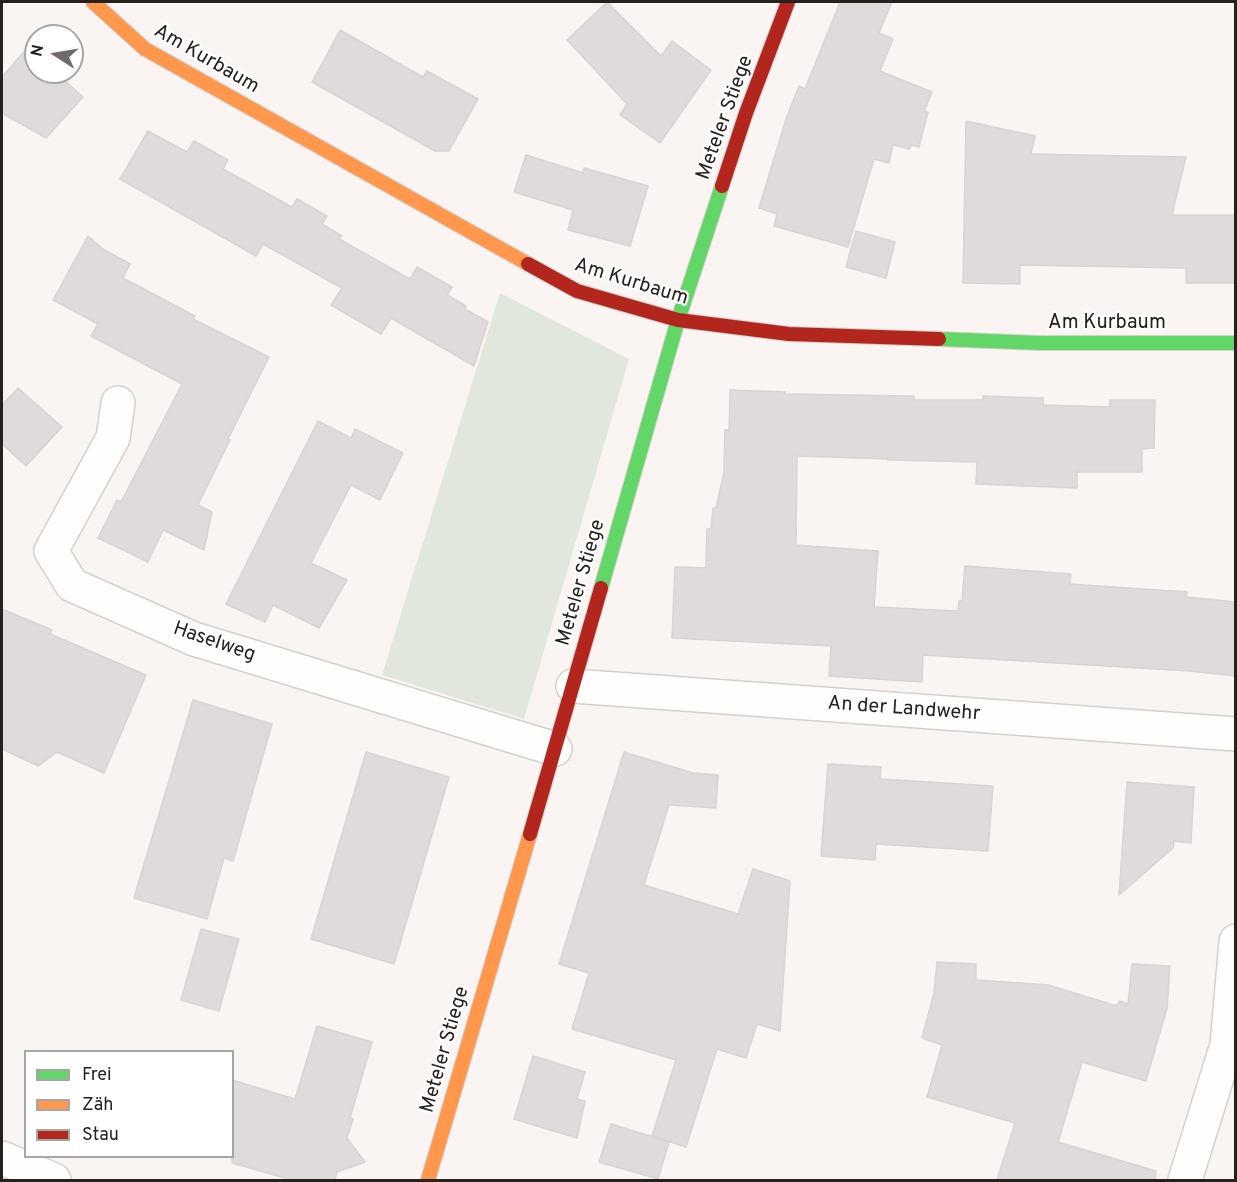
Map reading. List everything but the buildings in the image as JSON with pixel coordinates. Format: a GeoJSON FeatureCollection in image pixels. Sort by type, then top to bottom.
{"type":"FeatureCollection","features":[{"type":"Feature","properties":{"kind":"street","name":"Am Kurbaum"},"geometry":{"type":"LineString","coordinates":[[93,2],[145,49],[577,291],[678,320],[789,334],[1039,343],[1236,343]]}},
{"type":"Feature","properties":{"kind":"street","name":"Meteler Stiege"},"geometry":{"type":"LineString","coordinates":[[428,1180],[678,320],[743,123],[788,2]]}},
{"type":"Feature","properties":{"kind":"street","name":"Haselweg"},"geometry":{"type":"LineString","coordinates":[[118,403],[113,438],[51,551],[72,585],[194,639],[555,749]]}},
{"type":"Feature","properties":{"kind":"street","name":"An der Landwehr"},"geometry":{"type":"LineString","coordinates":[[573,686],[1236,734]]}},
{"type":"Feature","properties":{"kind":"street"},"geometry":{"type":"LineString","coordinates":[[1185,1180],[1227,1045],[1236,941]]}},
{"type":"Feature","properties":{"kind":"street"},"geometry":{"type":"LineString","coordinates":[[2,1158],[54,1180]]}},
{"type":"Feature","properties":{"kind":"shaded area"},"geometry":{"type":"Polygon","coordinates":[[[500,293],[629,359],[524,719],[382,675],[500,293]]]}},
{"type":"Feature","properties":{"kind":"traffic: fast"},"geometry":{"type":"LineString","coordinates":[[601,588],[678,320],[722,186]]}},
{"type":"Feature","properties":{"kind":"traffic: fast"},"geometry":{"type":"LineString","coordinates":[[939,339],[1039,343],[1236,343]]}},
{"type":"Feature","properties":{"kind":"traffic: slow"},"geometry":{"type":"LineString","coordinates":[[93,2],[145,49],[528,264]]}},
{"type":"Feature","properties":{"kind":"traffic: slow"},"geometry":{"type":"LineString","coordinates":[[428,1180],[530,834]]}},
{"type":"Feature","properties":{"kind":"traffic: jam"},"geometry":{"type":"LineString","coordinates":[[722,186],[746,113],[788,2]]}},
{"type":"Feature","properties":{"kind":"traffic: jam"},"geometry":{"type":"LineString","coordinates":[[528,264],[577,291],[678,320],[789,334],[939,339]]}},
{"type":"Feature","properties":{"kind":"traffic: jam"},"geometry":{"type":"LineString","coordinates":[[530,834],[601,588]]}}]}
